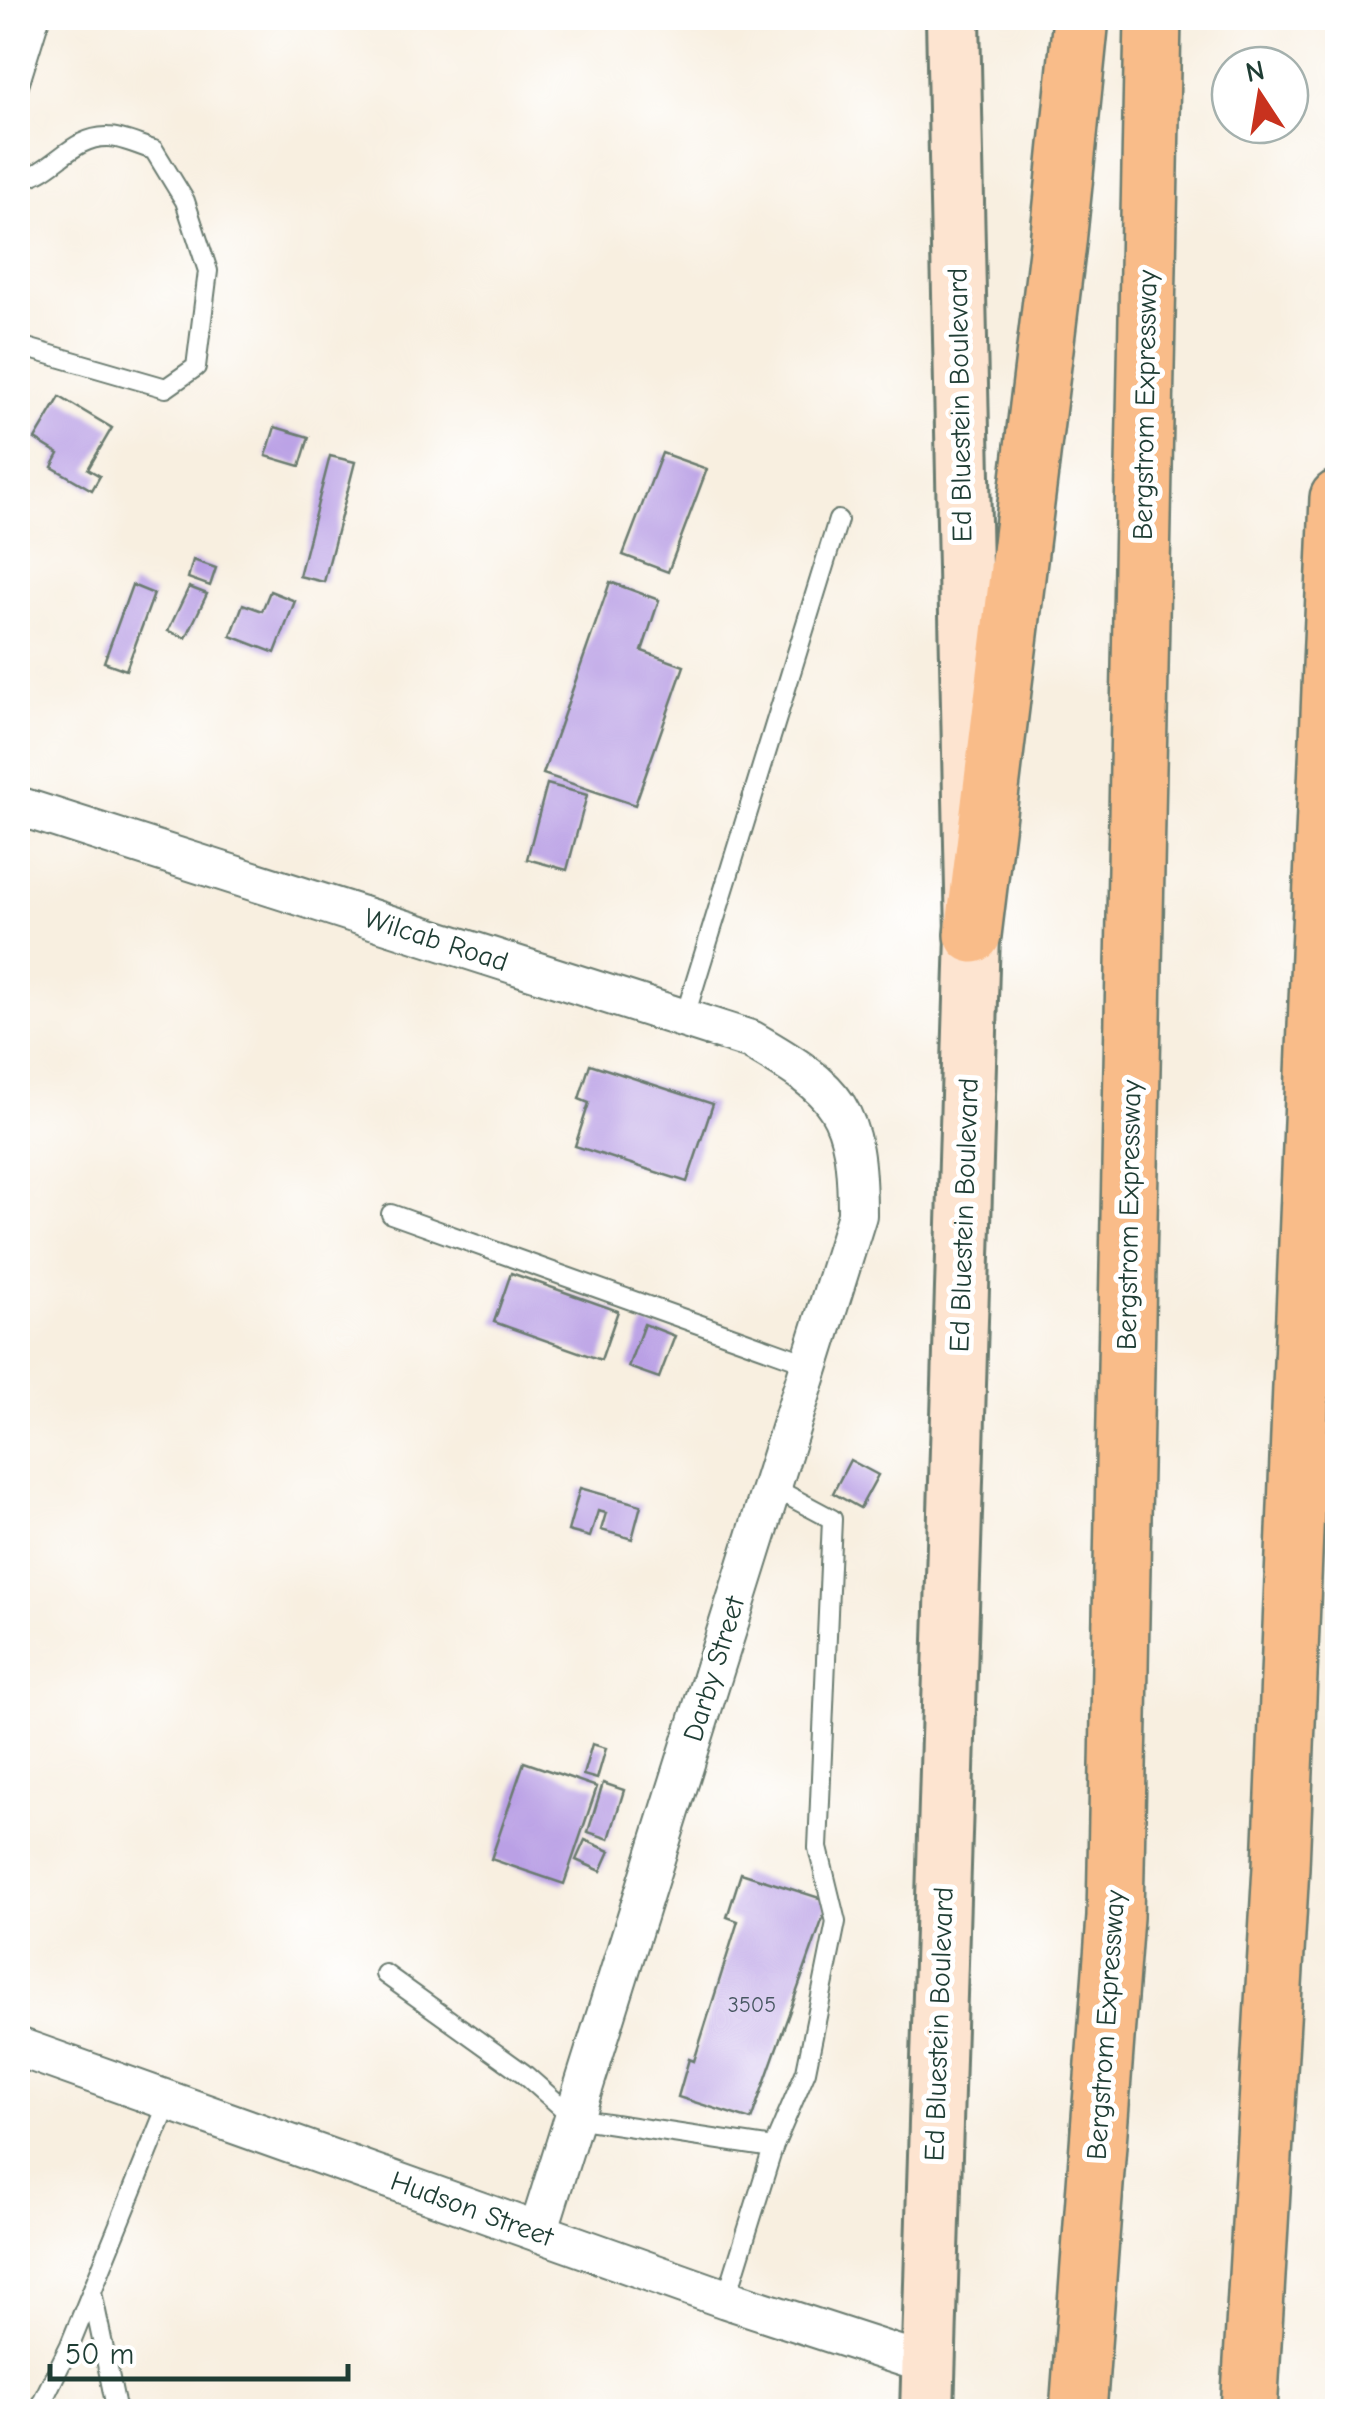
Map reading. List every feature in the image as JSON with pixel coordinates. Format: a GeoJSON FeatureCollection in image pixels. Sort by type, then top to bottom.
{"type":"FeatureCollection","features":[{"type":"Feature","properties":{"kind":"highway"},"geometry":{"type":"LineString","coordinates":[[973,935],[1058,243],[1081,18]]}},
{"type":"Feature","properties":{"kind":"highway","name":"Bergstrom Expressway"},"geometry":{"type":"LineString","coordinates":[[1078,2412],[1115,1918],[1153,18]]}},
{"type":"Feature","properties":{"kind":"highway"},"geometry":{"type":"LineString","coordinates":[[1249,2412],[1279,1907],[1338,498]]}},
{"type":"Feature","properties":{"kind":"main road","name":"Ed Bluestein Boulevard"},"geometry":{"type":"LineString","coordinates":[[928,2388],[973,935],[953,18]]}},
{"type":"Feature","properties":{"kind":"street","name":"Wilcab Road"},"geometry":{"type":"LineString","coordinates":[[18,806],[751,1040],[801,1069],[839,1104]]}},
{"type":"Feature","properties":{"kind":"street","name":"Darby Street"},"geometry":{"type":"LineString","coordinates":[[538,2232],[857,1215],[857,1156],[839,1104]]}},
{"type":"Feature","properties":{"kind":"street","name":"Hudson Street"},"geometry":{"type":"LineString","coordinates":[[18,2047],[726,2299],[928,2388]]}},
{"type":"Feature","properties":{"kind":"lane"},"geometry":{"type":"LineString","coordinates":[[18,89],[40,18]]}},
{"type":"Feature","properties":{"kind":"lane"},"geometry":{"type":"LineString","coordinates":[[18,178],[35,176],[76,144],[109,136],[154,150],[185,201],[208,271],[196,366],[166,388],[27,348],[18,360]]}},
{"type":"Feature","properties":{"kind":"lane"},"geometry":{"type":"LineString","coordinates":[[684,1019],[838,520]]}},
{"type":"Feature","properties":{"kind":"lane"},"geometry":{"type":"LineString","coordinates":[[391,1214],[810,1364]]}},
{"type":"Feature","properties":{"kind":"lane"},"geometry":{"type":"LineString","coordinates":[[726,2299],[774,2148],[806,2072],[836,1922],[818,1848],[832,1519],[772,1487]]}},
{"type":"Feature","properties":{"kind":"lane"},"geometry":{"type":"LineString","coordinates":[[385,1974],[523,2073],[574,2118],[774,2148]]}},
{"type":"Feature","properties":{"kind":"lane"},"geometry":{"type":"LineString","coordinates":[[37,2412],[92,2292],[169,2101]]}},
{"type":"Feature","properties":{"kind":"lane"},"geometry":{"type":"LineString","coordinates":[[92,2292],[118,2412]]}},
{"type":"Feature","properties":{"kind":"building"},"geometry":{"type":"Polygon","coordinates":[[[60,397],[112,428],[88,469],[100,476],[92,490],[52,467],[59,454],[35,439],[60,397]]]}},
{"type":"Feature","properties":{"kind":"building"},"geometry":{"type":"Polygon","coordinates":[[[275,427],[309,437],[300,466],[266,456],[275,427]]]}},
{"type":"Feature","properties":{"kind":"building"},"geometry":{"type":"Polygon","coordinates":[[[662,453],[707,469],[668,572],[623,555],[662,453]]]}},
{"type":"Feature","properties":{"kind":"building"},"geometry":{"type":"Polygon","coordinates":[[[330,456],[355,462],[324,582],[299,576],[330,456]]]}},
{"type":"Feature","properties":{"kind":"building"},"geometry":{"type":"Polygon","coordinates":[[[193,560],[216,568],[210,586],[188,578],[193,560]]]}},
{"type":"Feature","properties":{"kind":"building"},"geometry":{"type":"Polygon","coordinates":[[[610,582],[659,600],[642,651],[684,666],[635,805],[543,774],[610,582]]]}},
{"type":"Feature","properties":{"kind":"building"},"geometry":{"type":"Polygon","coordinates":[[[132,585],[154,594],[126,670],[104,662],[132,585]]]}},
{"type":"Feature","properties":{"kind":"building"},"geometry":{"type":"Polygon","coordinates":[[[189,587],[207,594],[186,638],[168,631],[189,587]]]}},
{"type":"Feature","properties":{"kind":"building"},"geometry":{"type":"Polygon","coordinates":[[[270,591],[295,601],[275,653],[231,636],[243,604],[262,611],[270,591]]]}},
{"type":"Feature","properties":{"kind":"building"},"geometry":{"type":"Polygon","coordinates":[[[547,784],[587,795],[567,870],[527,859],[547,784]]]}},
{"type":"Feature","properties":{"kind":"building"},"geometry":{"type":"Polygon","coordinates":[[[590,1064],[713,1104],[687,1182],[575,1146],[589,1103],[579,1099],[590,1064]]]}},
{"type":"Feature","properties":{"kind":"building"},"geometry":{"type":"Polygon","coordinates":[[[511,1273],[618,1311],[601,1360],[494,1322],[511,1273]]]}},
{"type":"Feature","properties":{"kind":"building"},"geometry":{"type":"Polygon","coordinates":[[[644,1324],[675,1336],[659,1378],[628,1367],[644,1324]]]}},
{"type":"Feature","properties":{"kind":"building"},"geometry":{"type":"Polygon","coordinates":[[[850,1460],[878,1475],[860,1508],[833,1493],[850,1460]]]}},
{"type":"Feature","properties":{"kind":"building"},"geometry":{"type":"Polygon","coordinates":[[[580,1488],[641,1505],[632,1539],[601,1530],[606,1513],[598,1511],[590,1537],[568,1531],[580,1488]]]}},
{"type":"Feature","properties":{"kind":"building"},"geometry":{"type":"Polygon","coordinates":[[[592,1744],[606,1748],[597,1779],[583,1775],[592,1744]]]}},
{"type":"Feature","properties":{"kind":"building"},"geometry":{"type":"Polygon","coordinates":[[[524,1762],[597,1787],[564,1884],[491,1859],[524,1762]]]}},
{"type":"Feature","properties":{"kind":"building"},"geometry":{"type":"Polygon","coordinates":[[[603,1783],[624,1790],[609,1839],[588,1832],[603,1783]]]}},
{"type":"Feature","properties":{"kind":"building"},"geometry":{"type":"Polygon","coordinates":[[[585,1840],[610,1851],[601,1871],[576,1860],[585,1840]]]}},
{"type":"Feature","properties":{"kind":"building"},"geometry":{"type":"Polygon","coordinates":[[[741,1873],[829,1901],[751,2120],[678,2097],[689,2059],[694,2061],[738,1921],[727,1917],[741,1873]]]}}]}
